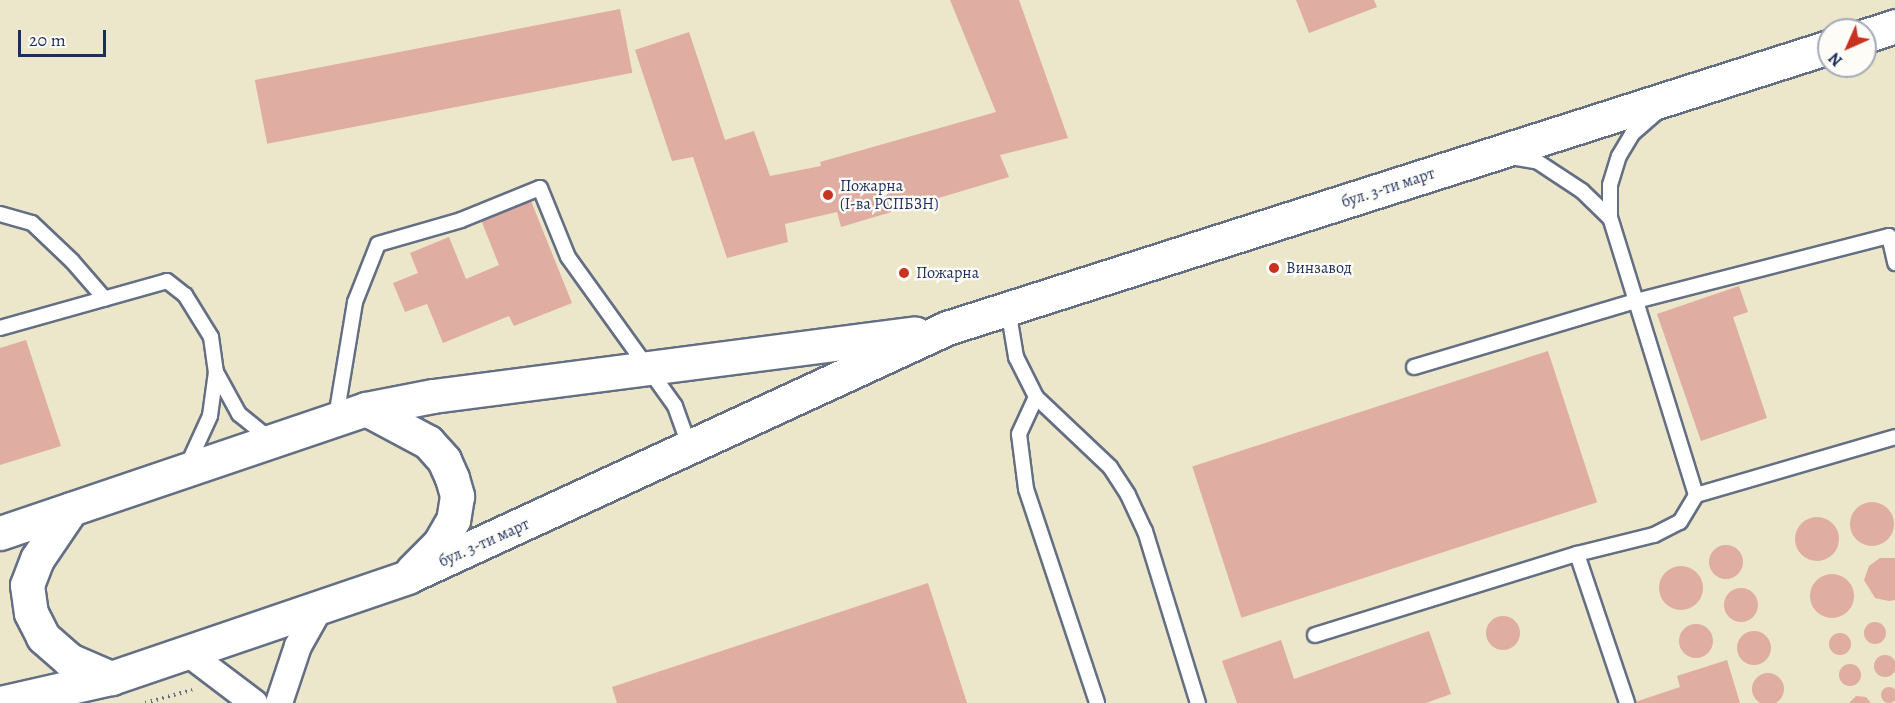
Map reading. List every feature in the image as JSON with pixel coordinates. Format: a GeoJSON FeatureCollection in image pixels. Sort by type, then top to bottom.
{"type":"FeatureCollection","features":[{"type":"Feature","properties":{"kind":"main road"},"geometry":{"type":"LineString","coordinates":[[1877,32],[1895,26]]}},
{"type":"Feature","properties":{"kind":"main road","name":"бул. 3-ти март"},"geometry":{"type":"LineString","coordinates":[[0,703],[111,678],[407,577],[947,328],[1817,51]]}},
{"type":"Feature","properties":{"kind":"main road","name":"бул. 3-ти март"},"geometry":{"type":"LineString","coordinates":[[0,532],[274,442],[366,409],[433,396],[947,328]]}},
{"type":"Feature","properties":{"kind":"main road"},"geometry":{"type":"LineString","coordinates":[[366,409],[428,442],[444,460],[457,496],[453,520],[439,544],[407,577]]}},
{"type":"Feature","properties":{"kind":"main road"},"geometry":{"type":"LineString","coordinates":[[71,508],[37,559],[27,585],[31,613],[43,637],[69,660],[111,678]]}},
{"type":"Feature","properties":{"kind":"street"},"geometry":{"type":"LineString","coordinates":[[279,703],[298,646],[320,608]]}},
{"type":"Feature","properties":{"kind":"street"},"geometry":{"type":"LineString","coordinates":[[188,653],[254,703]]}},
{"type":"Feature","properties":{"kind":"lane"},"geometry":{"type":"LineString","coordinates":[[1674,97],[1632,134],[1619,156],[1610,185],[1610,218],[1696,495]]}},
{"type":"Feature","properties":{"kind":"lane"},"geometry":{"type":"LineString","coordinates":[[1494,154],[1538,162],[1582,191],[1610,218]]}},
{"type":"Feature","properties":{"kind":"lane"},"geometry":{"type":"LineString","coordinates":[[336,420],[355,302],[378,244],[461,220],[540,188],[568,257],[675,406],[690,448]]}},
{"type":"Feature","properties":{"kind":"lane"},"geometry":{"type":"LineString","coordinates":[[0,214],[32,223],[72,261],[105,299]]}},
{"type":"Feature","properties":{"kind":"lane"},"geometry":{"type":"LineString","coordinates":[[1414,368],[1636,301],[1889,236],[1895,263]]}},
{"type":"Feature","properties":{"kind":"lane"},"geometry":{"type":"LineString","coordinates":[[0,328],[167,281],[185,294],[200,314],[211,337],[216,372],[210,416],[185,470]]}},
{"type":"Feature","properties":{"kind":"lane"},"geometry":{"type":"LineString","coordinates":[[1008,309],[1016,357],[1036,397],[1110,467],[1128,495],[1145,531],[1198,703]]}},
{"type":"Feature","properties":{"kind":"lane"},"geometry":{"type":"LineString","coordinates":[[216,372],[239,414],[274,442]]}},
{"type":"Feature","properties":{"kind":"lane"},"geometry":{"type":"LineString","coordinates":[[1036,397],[1019,435],[1026,489],[1097,703]]}},
{"type":"Feature","properties":{"kind":"lane"},"geometry":{"type":"LineString","coordinates":[[1315,635],[1577,554],[1654,535],[1680,522],[1696,495],[1895,437]]}},
{"type":"Feature","properties":{"kind":"lane"},"geometry":{"type":"LineString","coordinates":[[1577,554],[1627,703]]}},
{"type":"Feature","properties":{"kind":"building"},"geometry":{"type":"Polygon","coordinates":[[[950,0],[1019,0],[1068,138],[1000,155],[1009,177],[841,227],[837,212],[785,224],[788,242],[727,258],[693,157],[672,161],[635,50],[689,32],[725,140],[754,131],[770,176],[821,166],[820,162],[996,112],[950,0]]]}},
{"type":"Feature","properties":{"kind":"building"},"geometry":{"type":"Polygon","coordinates":[[[1296,0],[1374,0],[1377,7],[1309,33],[1296,0]]]}},
{"type":"Feature","properties":{"kind":"building"},"geometry":{"type":"Polygon","coordinates":[[[620,9],[632,73],[267,144],[255,80],[620,9]]]}},
{"type":"Feature","properties":{"kind":"building"},"geometry":{"type":"Polygon","coordinates":[[[531,201],[572,303],[514,326],[509,316],[443,343],[427,304],[405,312],[393,283],[418,273],[410,253],[449,237],[466,279],[499,265],[481,220],[531,201]]]}},
{"type":"Feature","properties":{"kind":"building"},"geometry":{"type":"Polygon","coordinates":[[[1739,286],[1748,312],[1733,317],[1767,418],[1701,441],[1657,314],[1739,286]]]}},
{"type":"Feature","properties":{"kind":"building"},"geometry":{"type":"Polygon","coordinates":[[[26,340],[61,446],[0,465],[0,348],[26,340]]]}},
{"type":"Feature","properties":{"kind":"building"},"geometry":{"type":"Polygon","coordinates":[[[1548,351],[1597,502],[1241,618],[1192,467],[1548,351]]]}},
{"type":"Feature","properties":{"kind":"building"},"geometry":{"type":"Polygon","coordinates":[[[1872,502],[1888,508],[1894,524],[1888,540],[1872,546],[1856,540],[1850,524],[1856,508],[1872,502]]]}},
{"type":"Feature","properties":{"kind":"building"},"geometry":{"type":"Polygon","coordinates":[[[1817,517],[1833,523],[1839,539],[1833,555],[1817,561],[1801,555],[1795,539],[1801,523],[1817,517]]]}},
{"type":"Feature","properties":{"kind":"building"},"geometry":{"type":"Polygon","coordinates":[[[1726,545],[1738,550],[1743,562],[1738,574],[1726,579],[1714,574],[1709,562],[1714,550],[1726,545]]]}},
{"type":"Feature","properties":{"kind":"building"},"geometry":{"type":"Polygon","coordinates":[[[1880,558],[1895,558],[1895,600],[1875,598],[1864,580],[1869,566],[1880,558]]]}},
{"type":"Feature","properties":{"kind":"building"},"geometry":{"type":"Polygon","coordinates":[[[1681,566],[1697,572],[1703,588],[1697,604],[1681,610],[1665,604],[1659,588],[1665,572],[1681,566]]]}},
{"type":"Feature","properties":{"kind":"building"},"geometry":{"type":"Polygon","coordinates":[[[1832,574],[1848,580],[1854,596],[1848,612],[1832,618],[1816,612],[1810,596],[1816,580],[1832,574]]]}},
{"type":"Feature","properties":{"kind":"building"},"geometry":{"type":"Polygon","coordinates":[[[928,583],[967,703],[617,703],[612,687],[928,583]]]}},
{"type":"Feature","properties":{"kind":"building"},"geometry":{"type":"Polygon","coordinates":[[[1741,588],[1753,593],[1758,605],[1753,617],[1741,622],[1729,617],[1724,605],[1729,593],[1741,588]]]}},
{"type":"Feature","properties":{"kind":"building"},"geometry":{"type":"Polygon","coordinates":[[[1503,616],[1515,621],[1520,633],[1515,645],[1503,650],[1491,645],[1486,633],[1491,621],[1503,616]]]}},
{"type":"Feature","properties":{"kind":"building"},"geometry":{"type":"Polygon","coordinates":[[[1875,622],[1883,625],[1886,633],[1883,641],[1875,644],[1867,641],[1864,633],[1867,625],[1875,622]]]}},
{"type":"Feature","properties":{"kind":"building"},"geometry":{"type":"Polygon","coordinates":[[[1696,624],[1708,629],[1713,641],[1708,653],[1696,658],[1684,653],[1679,641],[1684,629],[1696,624]]]}},
{"type":"Feature","properties":{"kind":"building"},"geometry":{"type":"Polygon","coordinates":[[[1429,631],[1451,694],[1426,703],[1237,703],[1222,661],[1281,640],[1294,679],[1429,631]]]}},
{"type":"Feature","properties":{"kind":"building"},"geometry":{"type":"Polygon","coordinates":[[[1754,631],[1766,636],[1771,648],[1766,660],[1754,665],[1742,660],[1737,648],[1742,636],[1754,631]]]}},
{"type":"Feature","properties":{"kind":"building"},"geometry":{"type":"Polygon","coordinates":[[[1840,633],[1848,636],[1851,644],[1848,652],[1840,655],[1832,652],[1829,644],[1832,636],[1840,633]]]}},
{"type":"Feature","properties":{"kind":"building"},"geometry":{"type":"Polygon","coordinates":[[[1885,655],[1893,658],[1896,666],[1893,674],[1885,677],[1877,674],[1874,666],[1877,658],[1885,655]]]}},
{"type":"Feature","properties":{"kind":"building"},"geometry":{"type":"Polygon","coordinates":[[[1727,660],[1740,703],[1632,703],[1680,687],[1677,676],[1727,660]]]}},
{"type":"Feature","properties":{"kind":"building"},"geometry":{"type":"Polygon","coordinates":[[[1850,664],[1858,667],[1861,675],[1858,683],[1850,686],[1842,683],[1839,675],[1842,667],[1850,664]]]}},
{"type":"Feature","properties":{"kind":"building"},"geometry":{"type":"Polygon","coordinates":[[[1768,673],[1780,677],[1784,689],[1780,701],[1768,705],[1756,701],[1752,689],[1756,677],[1768,673]]]}},
{"type":"Feature","properties":{"kind":"building"},"geometry":{"type":"Polygon","coordinates":[[[1889,687],[1895,689],[1897,695],[1895,701],[1889,703],[1883,701],[1881,695],[1883,689],[1889,687]]]}},
{"type":"Feature","properties":{"kind":"building"},"geometry":{"type":"Polygon","coordinates":[[[1856,696],[1866,697],[1871,703],[1849,703],[1856,696]]]}},
{"type":"Feature","properties":{"kind":"place","name":"Пожарна (I-ва РСПБЗН)"},"geometry":{"type":"Point","coordinates":[828,195]}},
{"type":"Feature","properties":{"kind":"place","name":"Винзавод"},"geometry":{"type":"Point","coordinates":[1274,268]}},
{"type":"Feature","properties":{"kind":"place","name":"Пожарна"},"geometry":{"type":"Point","coordinates":[904,273]}}]}
